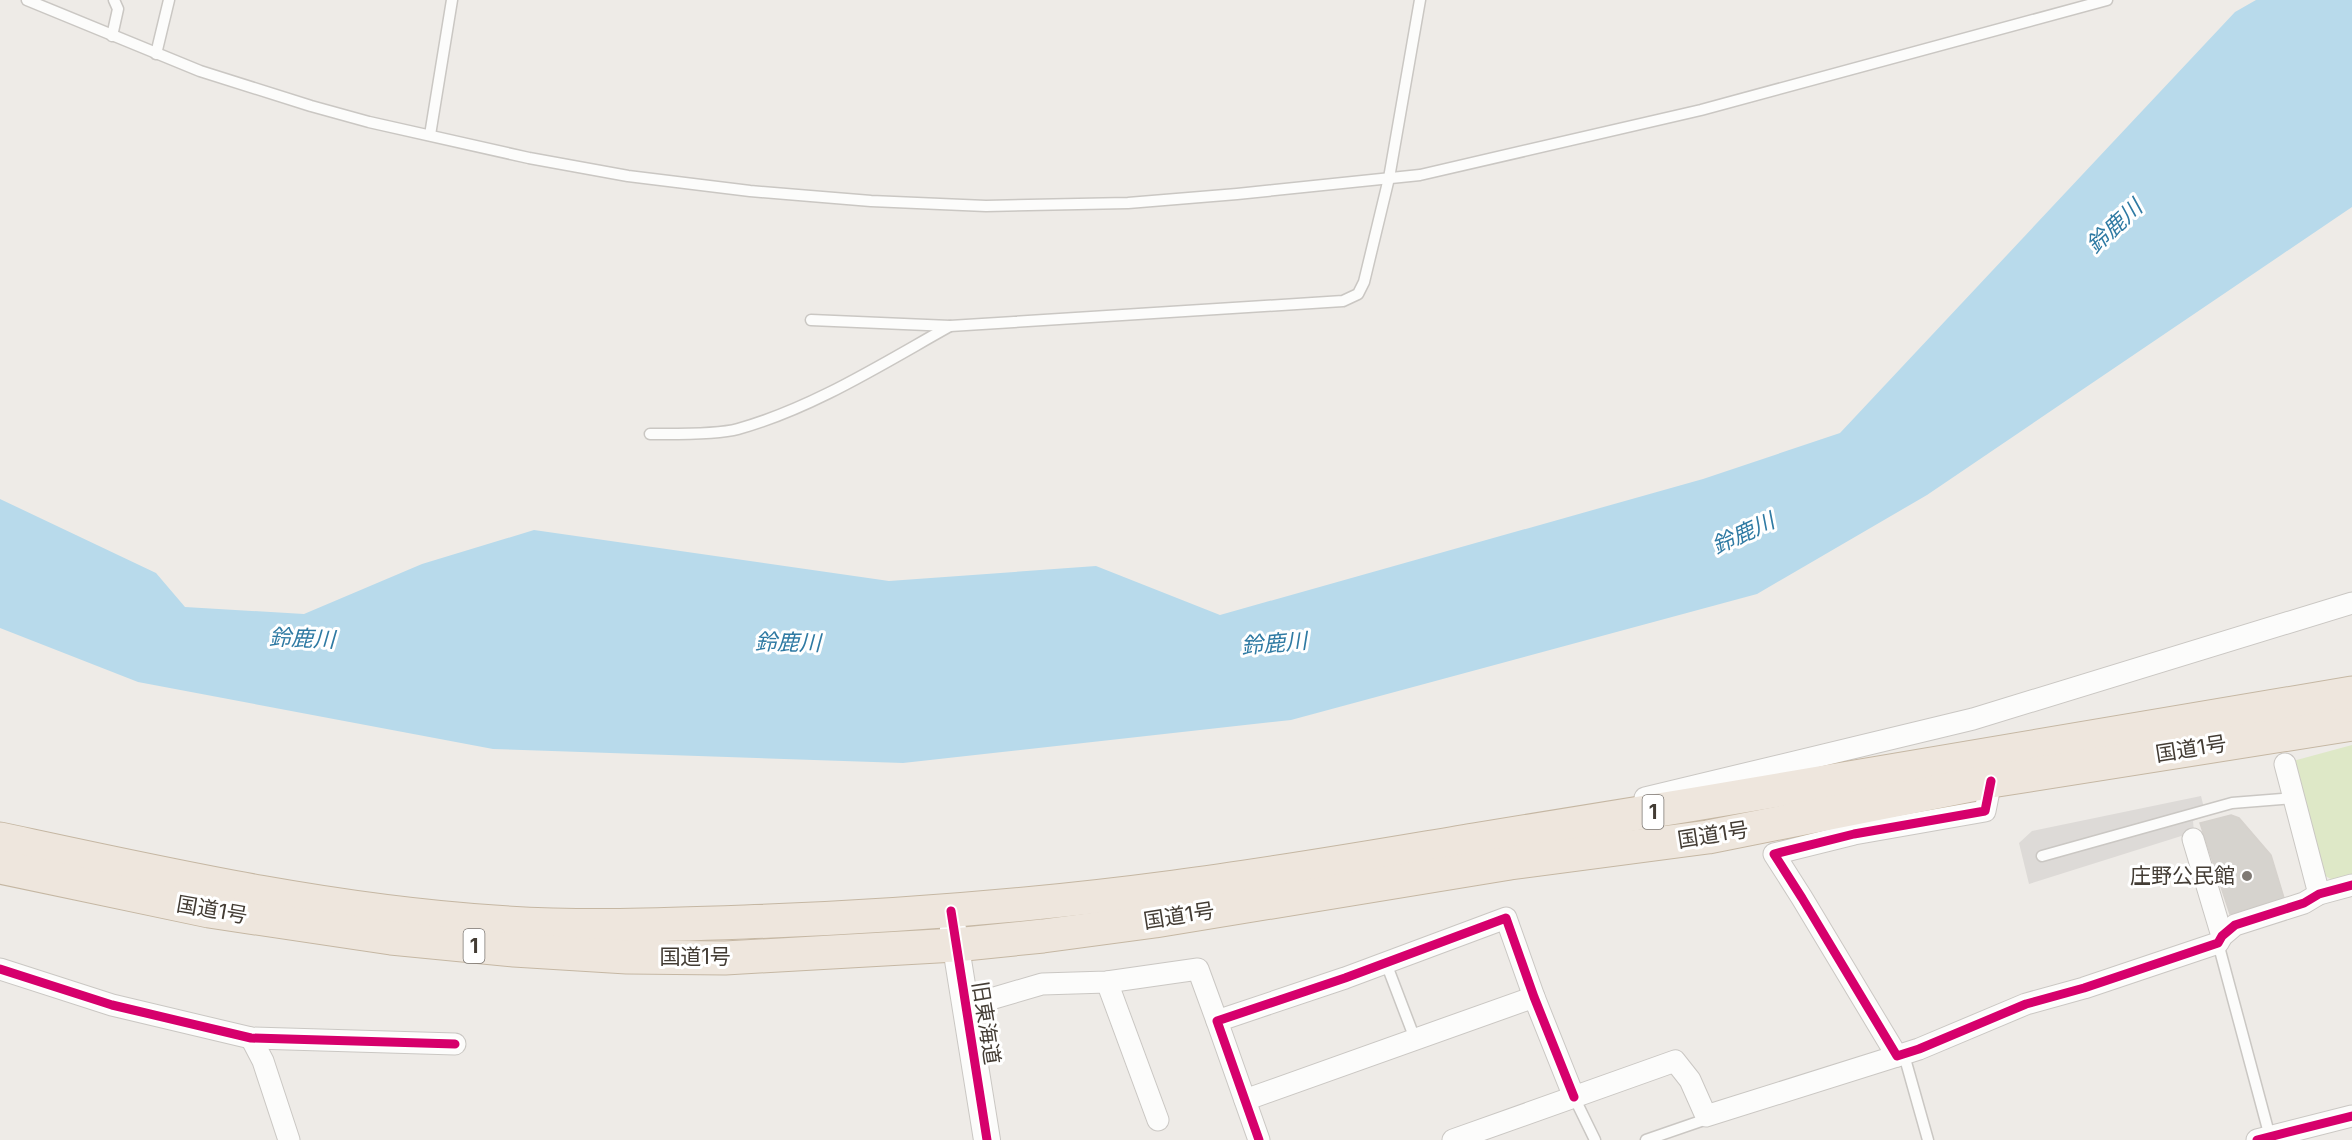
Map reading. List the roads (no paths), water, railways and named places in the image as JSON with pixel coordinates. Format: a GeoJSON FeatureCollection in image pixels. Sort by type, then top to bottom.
{"type":"FeatureCollection","features":[{"type":"Feature","properties":{"kind":"highway","name":"国道1号"},"geometry":{"type":"LineString","coordinates":[[0,839],[165,875],[298,899],[495,922],[668,925],[823,919],[951,911],[1177,887],[1701,804],[1802,785],[1928,767],[2352,693]]}},
{"type":"Feature","properties":{"kind":"highway","name":"国道1号"},"geometry":{"type":"LineString","coordinates":[[0,867],[209,911],[391,938],[514,950],[627,957],[725,958],[955,945],[1155,921],[1510,862],[1708,837],[1991,781],[2352,724]]}},
{"type":"Feature","properties":{"kind":"street"},"geometry":{"type":"LineString","coordinates":[[1481,839],[1973,719],[2352,603]]}},
{"type":"Feature","properties":{"kind":"street"},"geometry":{"type":"LineString","coordinates":[[2285,764],[2319,894]]}},
{"type":"Feature","properties":{"kind":"street"},"geometry":{"type":"LineString","coordinates":[[1900,1056],[1774,854],[1854,834],[1985,811],[1991,781]]}},
{"type":"Feature","properties":{"kind":"street"},"geometry":{"type":"LineString","coordinates":[[2193,839],[2220,939]]}},
{"type":"Feature","properties":{"kind":"street"},"geometry":{"type":"LineString","coordinates":[[1453,1140],[1675,1061],[1690,1080],[1706,1116],[1900,1056],[2026,1004],[2084,988],[2220,939],[2235,925],[2304,903],[2319,894],[2352,885]]}},
{"type":"Feature","properties":{"kind":"street","name":"旧東海道"},"geometry":{"type":"LineString","coordinates":[[951,911],[987,1140]]}},
{"type":"Feature","properties":{"kind":"street"},"geometry":{"type":"LineString","coordinates":[[1218,1021],[1386,963],[1506,918],[1534,997],[1574,1097]]}},
{"type":"Feature","properties":{"kind":"street"},"geometry":{"type":"LineString","coordinates":[[0,969],[112,1005],[251,1038],[454,1044]]}},
{"type":"Feature","properties":{"kind":"street"},"geometry":{"type":"LineString","coordinates":[[965,1003],[984,1001],[1042,984],[1107,982],[1198,969],[1259,1140]]}},
{"type":"Feature","properties":{"kind":"street"},"geometry":{"type":"LineString","coordinates":[[1107,982],[1158,1120]]}},
{"type":"Feature","properties":{"kind":"street"},"geometry":{"type":"LineString","coordinates":[[1245,1100],[1534,997]]}},
{"type":"Feature","properties":{"kind":"street"},"geometry":{"type":"LineString","coordinates":[[251,1038],[263,1061],[289,1140]]}},
{"type":"Feature","properties":{"kind":"street"},"geometry":{"type":"LineString","coordinates":[[2263,1138],[2352,1116]]}},
{"type":"Feature","properties":{"kind":"lane"},"geometry":{"type":"LineString","coordinates":[[28,0],[200,71],[369,123],[529,158],[628,176],[750,191],[871,201],[986,206],[1128,203],[1237,194],[1420,174],[1701,110],[2107,0]]}},
{"type":"Feature","properties":{"kind":"lane"},"geometry":{"type":"LineString","coordinates":[[51,11],[55,0]]}},
{"type":"Feature","properties":{"kind":"lane"},"geometry":{"type":"LineString","coordinates":[[112,36],[118,9],[114,0]]}},
{"type":"Feature","properties":{"kind":"lane"},"geometry":{"type":"LineString","coordinates":[[156,54],[169,0]]}},
{"type":"Feature","properties":{"kind":"lane"},"geometry":{"type":"LineString","coordinates":[[430,135],[452,0]]}},
{"type":"Feature","properties":{"kind":"lane"},"geometry":{"type":"LineString","coordinates":[[811,320],[950,326],[1343,301],[1358,294],[1364,282],[1389,177],[1420,0]]}},
{"type":"Feature","properties":{"kind":"lane"},"geometry":{"type":"LineString","coordinates":[[650,434],[736,429],[795,407],[851,381],[950,326]]}},
{"type":"Feature","properties":{"kind":"lane"},"geometry":{"type":"LineString","coordinates":[[2042,856],[2232,803],[2294,798]]}},
{"type":"Feature","properties":{"kind":"lane"},"geometry":{"type":"LineString","coordinates":[[2220,939],[2263,1138]]}},
{"type":"Feature","properties":{"kind":"lane"},"geometry":{"type":"LineString","coordinates":[[1386,963],[1415,1039]]}},
{"type":"Feature","properties":{"kind":"lane"},"geometry":{"type":"LineString","coordinates":[[1900,1056],[1928,1140]]}},
{"type":"Feature","properties":{"kind":"lane"},"geometry":{"type":"LineString","coordinates":[[1574,1097],[1595,1140]]}},
{"type":"Feature","properties":{"kind":"lane"},"geometry":{"type":"LineString","coordinates":[[1646,1140],[1701,1121],[1706,1116]]}},
{"type":"Feature","properties":{"kind":"water","name":"鈴鹿川"},"geometry":{"type":"Polygon","coordinates":[[[2256,0],[2352,0],[2352,207],[1927,495],[1757,594],[1291,720],[903,763],[493,749],[138,682],[0,628],[0,499],[156,573],[185,607],[304,614],[422,564],[534,530],[889,581],[1096,566],[1220,615],[1703,479],[1840,433],[2235,12],[2256,0]]]}},
{"type":"Feature","properties":{"kind":"place","name":"庄野公民館"},"geometry":{"type":"Point","coordinates":[2247,876]}}]}
